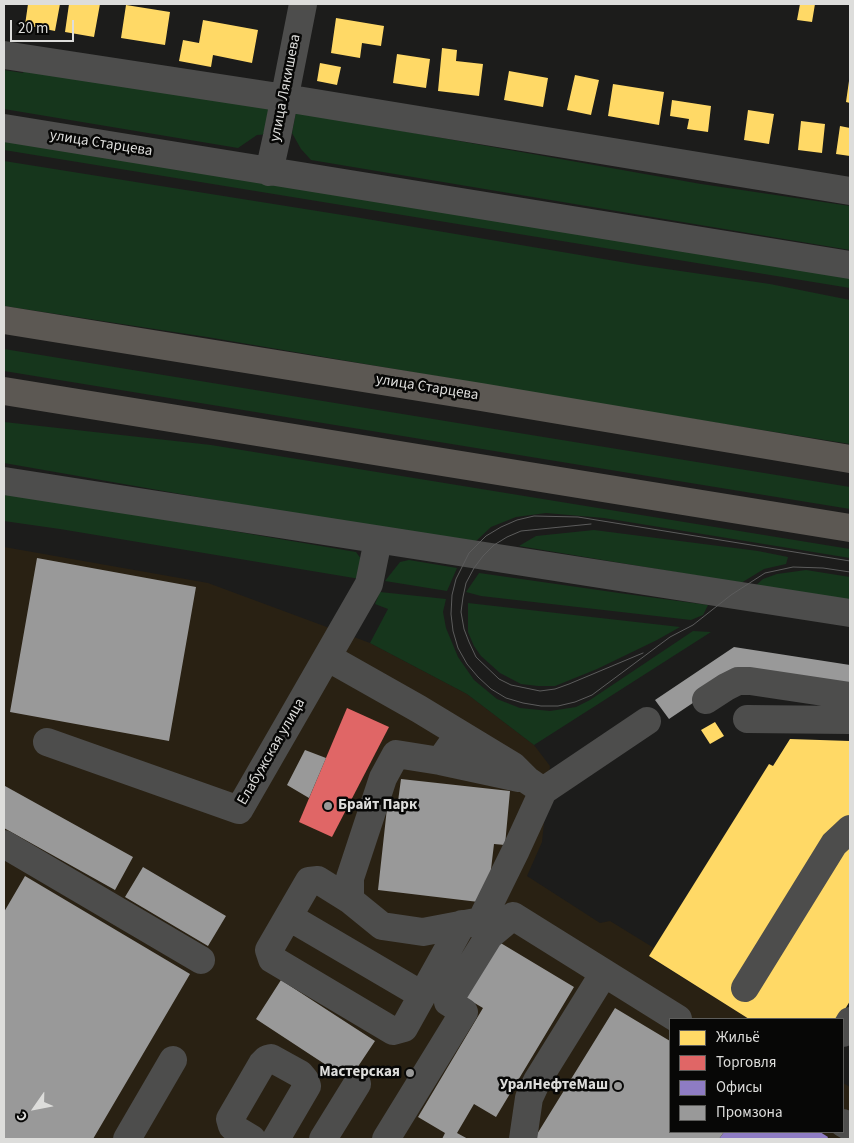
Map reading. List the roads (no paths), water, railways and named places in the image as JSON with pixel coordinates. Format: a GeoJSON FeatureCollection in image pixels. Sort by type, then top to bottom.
{"type":"FeatureCollection","features":[{"type":"Feature","properties":{"kind":"main road","name":"улица Старцева"},"geometry":{"type":"LineString","coordinates":[[4,320],[471,395],[850,459]]}},
{"type":"Feature","properties":{"kind":"main road"},"geometry":{"type":"LineString","coordinates":[[4,391],[850,528]]}},
{"type":"Feature","properties":{"kind":"street","name":"улица Лякишева"},"geometry":{"type":"LineString","coordinates":[[268,172],[285,98],[303,4]]}},
{"type":"Feature","properties":{"kind":"street"},"geometry":{"type":"LineString","coordinates":[[4,55],[285,98],[850,191]]}},
{"type":"Feature","properties":{"kind":"street","name":"улица Старцева"},"geometry":{"type":"LineString","coordinates":[[4,128],[850,265]]}},
{"type":"Feature","properties":{"kind":"street"},"geometry":{"type":"LineString","coordinates":[[4,481],[850,613]]}},
{"type":"Feature","properties":{"kind":"street","name":"Елабужская улица"},"geometry":{"type":"LineString","coordinates":[[47,742],[239,810],[369,584],[378,540]]}},
{"type":"Feature","properties":{"kind":"street"},"geometry":{"type":"LineString","coordinates":[[327,657],[514,766],[535,785]]}},
{"type":"Feature","properties":{"kind":"street"},"geometry":{"type":"LineString","coordinates":[[706,700],[738,681],[750,681],[850,696]]}},
{"type":"Feature","properties":{"kind":"street"},"geometry":{"type":"LineString","coordinates":[[746,720],[850,720]]}},
{"type":"Feature","properties":{"kind":"street"},"geometry":{"type":"LineString","coordinates":[[350,900],[350,878],[383,778],[396,754],[440,761],[535,785],[647,721]]}},
{"type":"Feature","properties":{"kind":"street"},"geometry":{"type":"LineString","coordinates":[[440,761],[458,734]]}},
{"type":"Feature","properties":{"kind":"street"},"geometry":{"type":"LineString","coordinates":[[462,924],[404,1028],[393,1031],[272,959],[269,950],[309,881],[318,880],[350,900],[382,926],[423,932],[481,920],[516,850],[535,785]]}},
{"type":"Feature","properties":{"kind":"street"},"geometry":{"type":"LineString","coordinates":[[745,988],[834,844],[850,829]]}},
{"type":"Feature","properties":{"kind":"street"},"geometry":{"type":"LineString","coordinates":[[4,844],[201,960]]}},
{"type":"Feature","properties":{"kind":"street"},"geometry":{"type":"LineString","coordinates":[[386,1139],[464,1012],[448,1002],[489,936],[514,916],[676,1018]]}},
{"type":"Feature","properties":{"kind":"street"},"geometry":{"type":"LineString","coordinates":[[288,917],[422,995]]}},
{"type":"Feature","properties":{"kind":"street"},"geometry":{"type":"LineString","coordinates":[[523,1139],[529,1098],[604,973]]}},
{"type":"Feature","properties":{"kind":"street"},"geometry":{"type":"LineString","coordinates":[[252,1139],[232,1126],[230,1119],[262,1064],[271,1058],[300,1074],[307,1086],[276,1139]]}},
{"type":"Feature","properties":{"kind":"street"},"geometry":{"type":"LineString","coordinates":[[127,1139],[173,1060]]}},
{"type":"Feature","properties":{"kind":"street"},"geometry":{"type":"LineString","coordinates":[[323,1139],[357,1084]]}},
{"type":"Feature","properties":{"kind":"street"},"geometry":{"type":"LineString","coordinates":[[847,1139],[850,1134]]}},
{"type":"Feature","properties":{"kind":"tram line"},"geometry":{"type":"LineString","coordinates":[[850,561],[578,517],[534,516],[517,520],[501,527],[486,536],[469,553],[456,579],[452,595],[451,614],[453,631],[458,648],[467,664],[491,689],[506,698],[523,703],[558,706],[592,695],[670,637],[693,625],[731,595],[765,573],[793,567],[823,568],[850,572]]}},
{"type":"Feature","properties":{"kind":"tram line"},"geometry":{"type":"LineString","coordinates":[[591,524],[521,531],[494,545],[474,568],[466,583],[461,612],[469,642],[476,657],[499,679],[511,685],[540,691],[555,689],[569,684],[643,653]]}},
{"type":"Feature","properties":{"kind":"place","name":"Брайт Парк"},"geometry":{"type":"Point","coordinates":[328,806]}},
{"type":"Feature","properties":{"kind":"place","name":"Мастерская"},"geometry":{"type":"Point","coordinates":[410,1073]}},
{"type":"Feature","properties":{"kind":"place","name":"УралНефтеМаш"},"geometry":{"type":"Point","coordinates":[618,1086]}}]}
